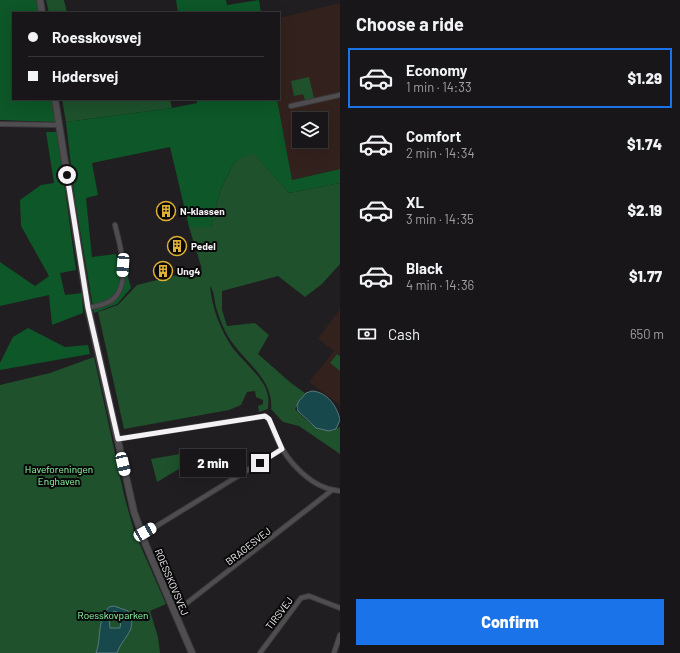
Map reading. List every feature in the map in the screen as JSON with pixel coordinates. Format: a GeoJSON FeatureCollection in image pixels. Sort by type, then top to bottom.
{"type":"FeatureCollection","features":[{"type":"Feature","properties":{"kind":"street"},"geometry":{"type":"LineString","coordinates":[[40,0],[42,12]]}},
{"type":"Feature","properties":{"kind":"street"},"geometry":{"type":"LineString","coordinates":[[291,106],[340,95]]}},
{"type":"Feature","properties":{"kind":"street","name":"ROESSKOVSVEJ"},"geometry":{"type":"LineString","coordinates":[[55,100],[88,308],[134,512],[174,613],[192,653]]}},
{"type":"Feature","properties":{"kind":"street"},"geometry":{"type":"LineString","coordinates":[[0,124],[59,125]]}},
{"type":"Feature","properties":{"kind":"street"},"geometry":{"type":"LineString","coordinates":[[88,308],[104,304],[112,300],[121,285],[123,265],[115,225]]}},
{"type":"Feature","properties":{"kind":"street"},"geometry":{"type":"LineString","coordinates":[[118,439],[267,416],[282,449],[290,460],[320,486],[331,491],[340,491]]}},
{"type":"Feature","properties":{"kind":"street"},"geometry":{"type":"LineString","coordinates":[[142,534],[282,449]]}},
{"type":"Feature","properties":{"kind":"street","name":"BRAGESVEJ"},"geometry":{"type":"LineString","coordinates":[[174,613],[331,491]]}},
{"type":"Feature","properties":{"kind":"street","name":"TIRSVEJ"},"geometry":{"type":"LineString","coordinates":[[260,653],[301,598],[309,596],[340,608]]}},
{"type":"Feature","properties":{"kind":"street"},"geometry":{"type":"LineString","coordinates":[[334,653],[340,635]]}},
{"type":"Feature","properties":{"kind":"shaded area"},"geometry":{"type":"Polygon","coordinates":[[[340,3],[340,169],[292,180],[277,100],[280,100],[280,18],[340,3]]]}},
{"type":"Feature","properties":{"kind":"shaded area"},"geometry":{"type":"Polygon","coordinates":[[[340,309],[340,405],[309,382],[334,351],[318,339],[340,309]]]}},
{"type":"Feature","properties":{"kind":"green space"},"geometry":{"type":"Polygon","coordinates":[[[0,0],[37,0],[39,12],[12,12],[12,100],[51,100],[55,122],[0,120],[0,0]]]}},
{"type":"Feature","properties":{"kind":"green space"},"geometry":{"type":"Polygon","coordinates":[[[46,0],[64,0],[67,12],[49,12],[46,0]]]}},
{"type":"Feature","properties":{"kind":"green space"},"geometry":{"type":"Polygon","coordinates":[[[176,0],[226,0],[227,5],[259,0],[261,12],[178,12],[176,0]]]}},
{"type":"Feature","properties":{"kind":"green space"},"geometry":{"type":"Polygon","coordinates":[[[309,77],[314,98],[305,100],[303,94],[294,96],[291,81],[309,77]]]}},
{"type":"Feature","properties":{"kind":"green space"},"geometry":{"type":"Polygon","coordinates":[[[62,100],[170,100],[172,108],[66,122],[62,100]]]}},
{"type":"Feature","properties":{"kind":"green space"},"geometry":{"type":"Polygon","coordinates":[[[196,100],[277,100],[292,180],[340,169],[340,183],[289,193],[253,153],[234,162],[220,191],[211,227],[189,227],[170,147],[92,163],[98,195],[86,198],[92,257],[116,254],[118,263],[129,267],[128,277],[131,288],[117,304],[94,313],[75,200],[66,122],[172,108],[197,103],[196,100]]]}},
{"type":"Feature","properties":{"kind":"green space"},"geometry":{"type":"Polygon","coordinates":[[[46,132],[57,132],[76,270],[60,273],[65,295],[82,293],[83,313],[52,325],[49,295],[0,306],[0,262],[35,286],[49,276],[21,226],[20,200],[41,185],[54,183],[46,132]]]}},
{"type":"Feature","properties":{"kind":"green space"},"geometry":{"type":"Polygon","coordinates":[[[253,152],[289,193],[340,183],[340,264],[322,284],[305,297],[278,276],[222,291],[222,310],[227,326],[255,323],[269,335],[258,354],[291,383],[305,393],[295,409],[308,421],[315,426],[332,431],[340,427],[340,454],[299,426],[283,422],[271,409],[271,399],[268,389],[258,372],[231,341],[221,322],[213,291],[210,286],[220,326],[232,347],[263,383],[268,396],[268,409],[259,412],[258,406],[263,404],[263,400],[256,397],[255,391],[247,392],[241,405],[229,410],[124,429],[98,312],[118,305],[137,285],[202,269],[189,227],[211,227],[220,191],[234,162],[253,152]]]}},
{"type":"Feature","properties":{"kind":"green space"},"geometry":{"type":"Polygon","coordinates":[[[28,328],[65,347],[88,345],[90,354],[0,370],[0,363],[13,337],[28,328]]]}},
{"type":"Feature","properties":{"kind":"green space"},"geometry":{"type":"Polygon","coordinates":[[[337,354],[340,356],[340,371],[330,363],[337,354]]]}},
{"type":"Feature","properties":{"kind":"green space","name":"Haveforeningen Enghaven"},"geometry":{"type":"Polygon","coordinates":[[[94,357],[124,495],[134,531],[166,604],[150,611],[158,637],[160,653],[0,653],[0,385],[50,373],[94,357]]]}},
{"type":"Feature","properties":{"kind":"green space"},"geometry":{"type":"Polygon","coordinates":[[[197,451],[199,457],[157,482],[151,459],[197,451]]]}},
{"type":"Feature","properties":{"kind":"water"},"geometry":{"type":"Polygon","coordinates":[[[312,391],[327,397],[334,405],[340,420],[336,429],[329,431],[316,428],[298,411],[297,405],[299,401],[306,393],[312,391]]]}},
{"type":"Feature","properties":{"kind":"water"},"geometry":{"type":"Polygon","coordinates":[[[114,606],[128,611],[132,623],[131,628],[117,653],[96,653],[102,619],[109,607],[114,606]],[[114,611],[109,618],[110,628],[120,628],[122,614],[114,611]]]}},
{"type":"Feature","properties":{"kind":"place","name":"N-klassen"},"geometry":{"type":"Point","coordinates":[166,211]}},
{"type":"Feature","properties":{"kind":"place","name":"Pedel"},"geometry":{"type":"Point","coordinates":[177,246]}},
{"type":"Feature","properties":{"kind":"place","name":"Ung4"},"geometry":{"type":"Point","coordinates":[163,271]}},
{"type":"Feature","properties":{"kind":"route"},"geometry":{"type":"LineString","coordinates":[[67,175],[88,308],[118,439],[267,416],[282,449],[260,463]]}},
{"type":"Feature","properties":{"kind":"park label","name":"Roesskovparken"},"geometry":{"type":"Point","coordinates":[113,615]}}]}
